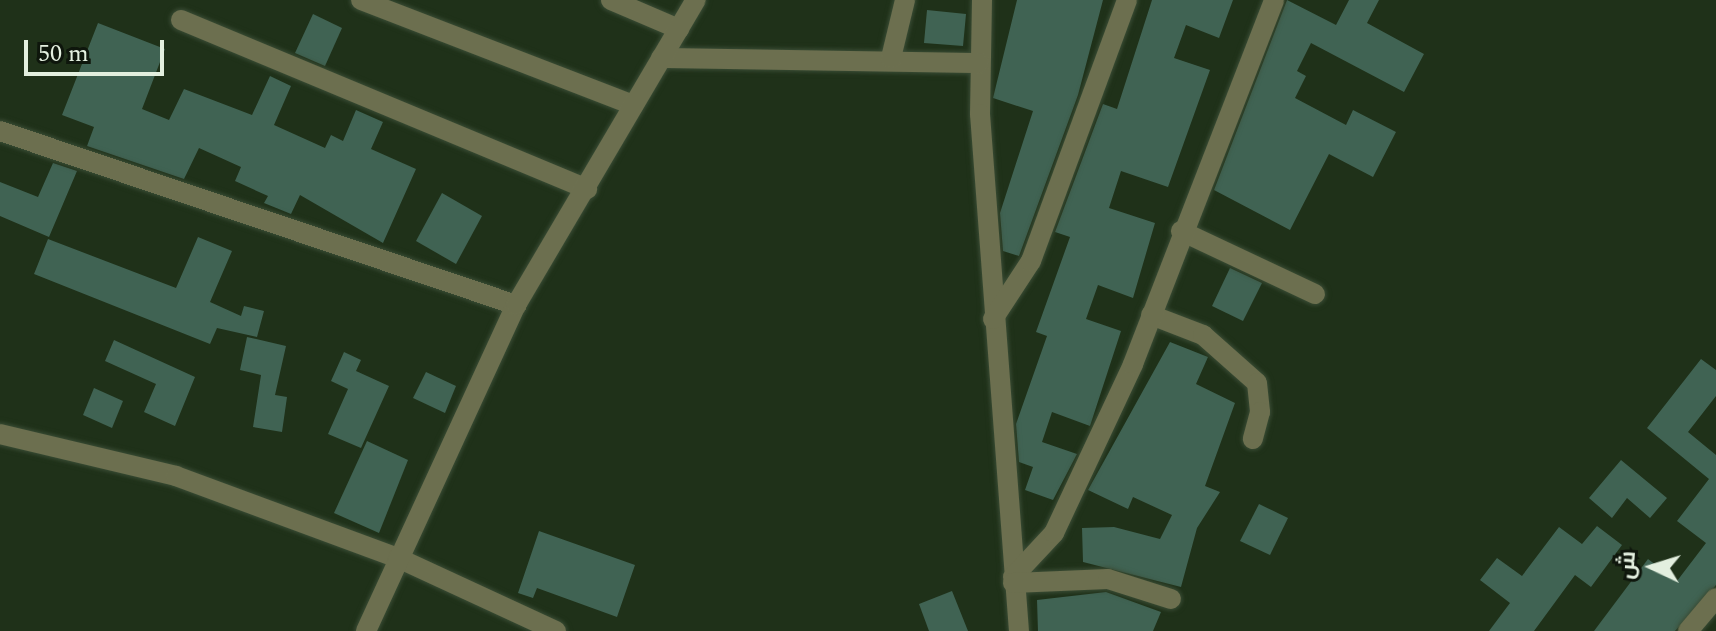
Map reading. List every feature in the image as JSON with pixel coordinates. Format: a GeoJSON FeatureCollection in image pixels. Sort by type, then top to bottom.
{"type":"FeatureCollection","features":[{"type":"Feature","properties":{"kind":"street"},"geometry":{"type":"LineString","coordinates":[[361,0],[633,105]]}},
{"type":"Feature","properties":{"kind":"street"},"geometry":{"type":"LineString","coordinates":[[611,0],[679,29]]}},
{"type":"Feature","properties":{"kind":"street"},"geometry":{"type":"LineString","coordinates":[[366,631],[516,305],[696,0]]}},
{"type":"Feature","properties":{"kind":"street"},"geometry":{"type":"LineString","coordinates":[[891,58],[905,0]]}},
{"type":"Feature","properties":{"kind":"street"},"geometry":{"type":"LineString","coordinates":[[982,0],[979,63],[993,319],[1019,631]]}},
{"type":"Feature","properties":{"kind":"street"},"geometry":{"type":"LineString","coordinates":[[993,319],[1031,261],[1127,0]]}},
{"type":"Feature","properties":{"kind":"street"},"geometry":{"type":"LineString","coordinates":[[1013,580],[1054,533],[1151,315],[1181,231],[1274,0]]}},
{"type":"Feature","properties":{"kind":"street"},"geometry":{"type":"LineString","coordinates":[[181,20],[587,189]]}},
{"type":"Feature","properties":{"kind":"street"},"geometry":{"type":"LineString","coordinates":[[661,58],[891,58],[979,63]]}},
{"type":"Feature","properties":{"kind":"street"},"geometry":{"type":"LineString","coordinates":[[0,131],[516,305]]}},
{"type":"Feature","properties":{"kind":"street"},"geometry":{"type":"LineString","coordinates":[[1181,231],[1315,294]]}},
{"type":"Feature","properties":{"kind":"street"},"geometry":{"type":"LineString","coordinates":[[1151,315],[1203,335],[1257,383],[1260,412],[1253,439]]}},
{"type":"Feature","properties":{"kind":"street"},"geometry":{"type":"LineString","coordinates":[[0,434],[176,476],[398,558],[556,631]]}},
{"type":"Feature","properties":{"kind":"street"},"geometry":{"type":"LineString","coordinates":[[1013,580],[1108,579],[1171,599]]}},
{"type":"Feature","properties":{"kind":"street"},"geometry":{"type":"LineString","coordinates":[[1688,631],[1716,598]]}},
{"type":"Feature","properties":{"kind":"building"},"geometry":{"type":"Polygon","coordinates":[[[1017,0],[1103,0],[1078,95],[1019,256],[1003,251],[1000,213],[1033,111],[993,98],[1017,0]]]}},
{"type":"Feature","properties":{"kind":"building"},"geometry":{"type":"Polygon","coordinates":[[[1152,0],[1233,0],[1219,38],[1186,25],[1174,58],[1210,70],[1168,187],[1121,171],[1109,208],[1155,223],[1133,298],[1098,285],[1086,319],[1121,331],[1090,426],[1052,412],[1042,442],[1077,454],[1053,500],[1025,490],[1033,467],[1019,462],[1016,424],[1047,336],[1036,332],[1070,237],[1055,232],[1103,104],[1117,109],[1152,0]]]}},
{"type":"Feature","properties":{"kind":"building"},"geometry":{"type":"Polygon","coordinates":[[[1287,0],[1336,25],[1349,0],[1379,0],[1367,23],[1424,54],[1404,92],[1311,43],[1297,71],[1306,76],[1295,98],[1346,125],[1353,110],[1396,132],[1373,177],[1329,154],[1290,230],[1214,190],[1287,0]]]}},
{"type":"Feature","properties":{"kind":"building"},"geometry":{"type":"Polygon","coordinates":[[[927,10],[966,14],[963,46],[924,43],[927,10]]]}},
{"type":"Feature","properties":{"kind":"building"},"geometry":{"type":"Polygon","coordinates":[[[313,14],[342,28],[325,66],[295,53],[313,14]]]}},
{"type":"Feature","properties":{"kind":"building"},"geometry":{"type":"Polygon","coordinates":[[[98,23],[165,49],[142,109],[169,120],[184,89],[252,115],[270,76],[291,86],[274,125],[325,148],[331,135],[343,141],[356,110],[383,122],[371,149],[416,169],[383,243],[300,195],[291,214],[264,203],[268,196],[235,181],[241,167],[199,148],[184,179],[87,146],[94,127],[62,115],[98,23]]]}},
{"type":"Feature","properties":{"kind":"building"},"geometry":{"type":"Polygon","coordinates":[[[53,163],[77,171],[49,237],[0,216],[0,182],[38,197],[53,163]]]}},
{"type":"Feature","properties":{"kind":"building"},"geometry":{"type":"Polygon","coordinates":[[[442,193],[482,216],[456,264],[416,241],[442,193]]]}},
{"type":"Feature","properties":{"kind":"building"},"geometry":{"type":"Polygon","coordinates":[[[198,237],[232,251],[210,302],[241,316],[244,306],[264,311],[257,337],[217,328],[210,344],[34,274],[48,239],[176,288],[198,237]]]}},
{"type":"Feature","properties":{"kind":"building"},"geometry":{"type":"Polygon","coordinates":[[[1230,268],[1262,283],[1243,321],[1212,306],[1230,268]]]}},
{"type":"Feature","properties":{"kind":"building"},"geometry":{"type":"Polygon","coordinates":[[[247,337],[286,346],[275,395],[287,397],[282,432],[253,427],[261,375],[240,370],[247,337]]]}},
{"type":"Feature","properties":{"kind":"building"},"geometry":{"type":"Polygon","coordinates":[[[114,340],[195,377],[175,426],[144,412],[156,384],[105,361],[114,340]]]}},
{"type":"Feature","properties":{"kind":"building"},"geometry":{"type":"Polygon","coordinates":[[[1170,342],[1208,357],[1196,384],[1235,403],[1205,486],[1220,492],[1197,528],[1181,587],[1083,562],[1082,528],[1114,527],[1160,539],[1172,515],[1133,497],[1128,509],[1088,490],[1170,342]]]}},
{"type":"Feature","properties":{"kind":"building"},"geometry":{"type":"Polygon","coordinates":[[[344,352],[361,360],[356,371],[389,386],[361,448],[328,434],[348,389],[331,381],[344,352]]]}},
{"type":"Feature","properties":{"kind":"building"},"geometry":{"type":"Polygon","coordinates":[[[1701,359],[1716,370],[1716,396],[1688,432],[1716,455],[1716,585],[1675,631],[1594,631],[1648,559],[1677,581],[1706,543],[1677,521],[1709,479],[1647,428],[1701,359]]]}},
{"type":"Feature","properties":{"kind":"building"},"geometry":{"type":"Polygon","coordinates":[[[426,372],[456,386],[445,413],[413,398],[426,372]]]}},
{"type":"Feature","properties":{"kind":"building"},"geometry":{"type":"Polygon","coordinates":[[[94,388],[123,401],[112,428],[83,415],[94,388]]]}},
{"type":"Feature","properties":{"kind":"building"},"geometry":{"type":"Polygon","coordinates":[[[367,441],[408,460],[379,533],[334,513],[367,441]]]}},
{"type":"Feature","properties":{"kind":"building"},"geometry":{"type":"Polygon","coordinates":[[[1621,460],[1667,498],[1650,518],[1627,498],[1612,518],[1589,498],[1621,460]]]}},
{"type":"Feature","properties":{"kind":"building"},"geometry":{"type":"Polygon","coordinates":[[[1259,504],[1288,518],[1270,555],[1240,541],[1259,504]]]}},
{"type":"Feature","properties":{"kind":"building"},"geometry":{"type":"Polygon","coordinates":[[[1597,526],[1622,545],[1591,587],[1575,575],[1534,631],[1489,631],[1510,603],[1480,580],[1497,558],[1522,576],[1559,527],[1582,544],[1597,526]]]}},
{"type":"Feature","properties":{"kind":"building"},"geometry":{"type":"Polygon","coordinates":[[[539,531],[635,565],[617,617],[537,588],[533,598],[518,593],[539,531]]]}},
{"type":"Feature","properties":{"kind":"building"},"geometry":{"type":"Polygon","coordinates":[[[952,591],[968,631],[929,631],[919,604],[952,591]]]}},
{"type":"Feature","properties":{"kind":"building"},"geometry":{"type":"Polygon","coordinates":[[[1106,592],[1161,612],[1153,631],[1038,631],[1037,600],[1106,592]]]}}]}
